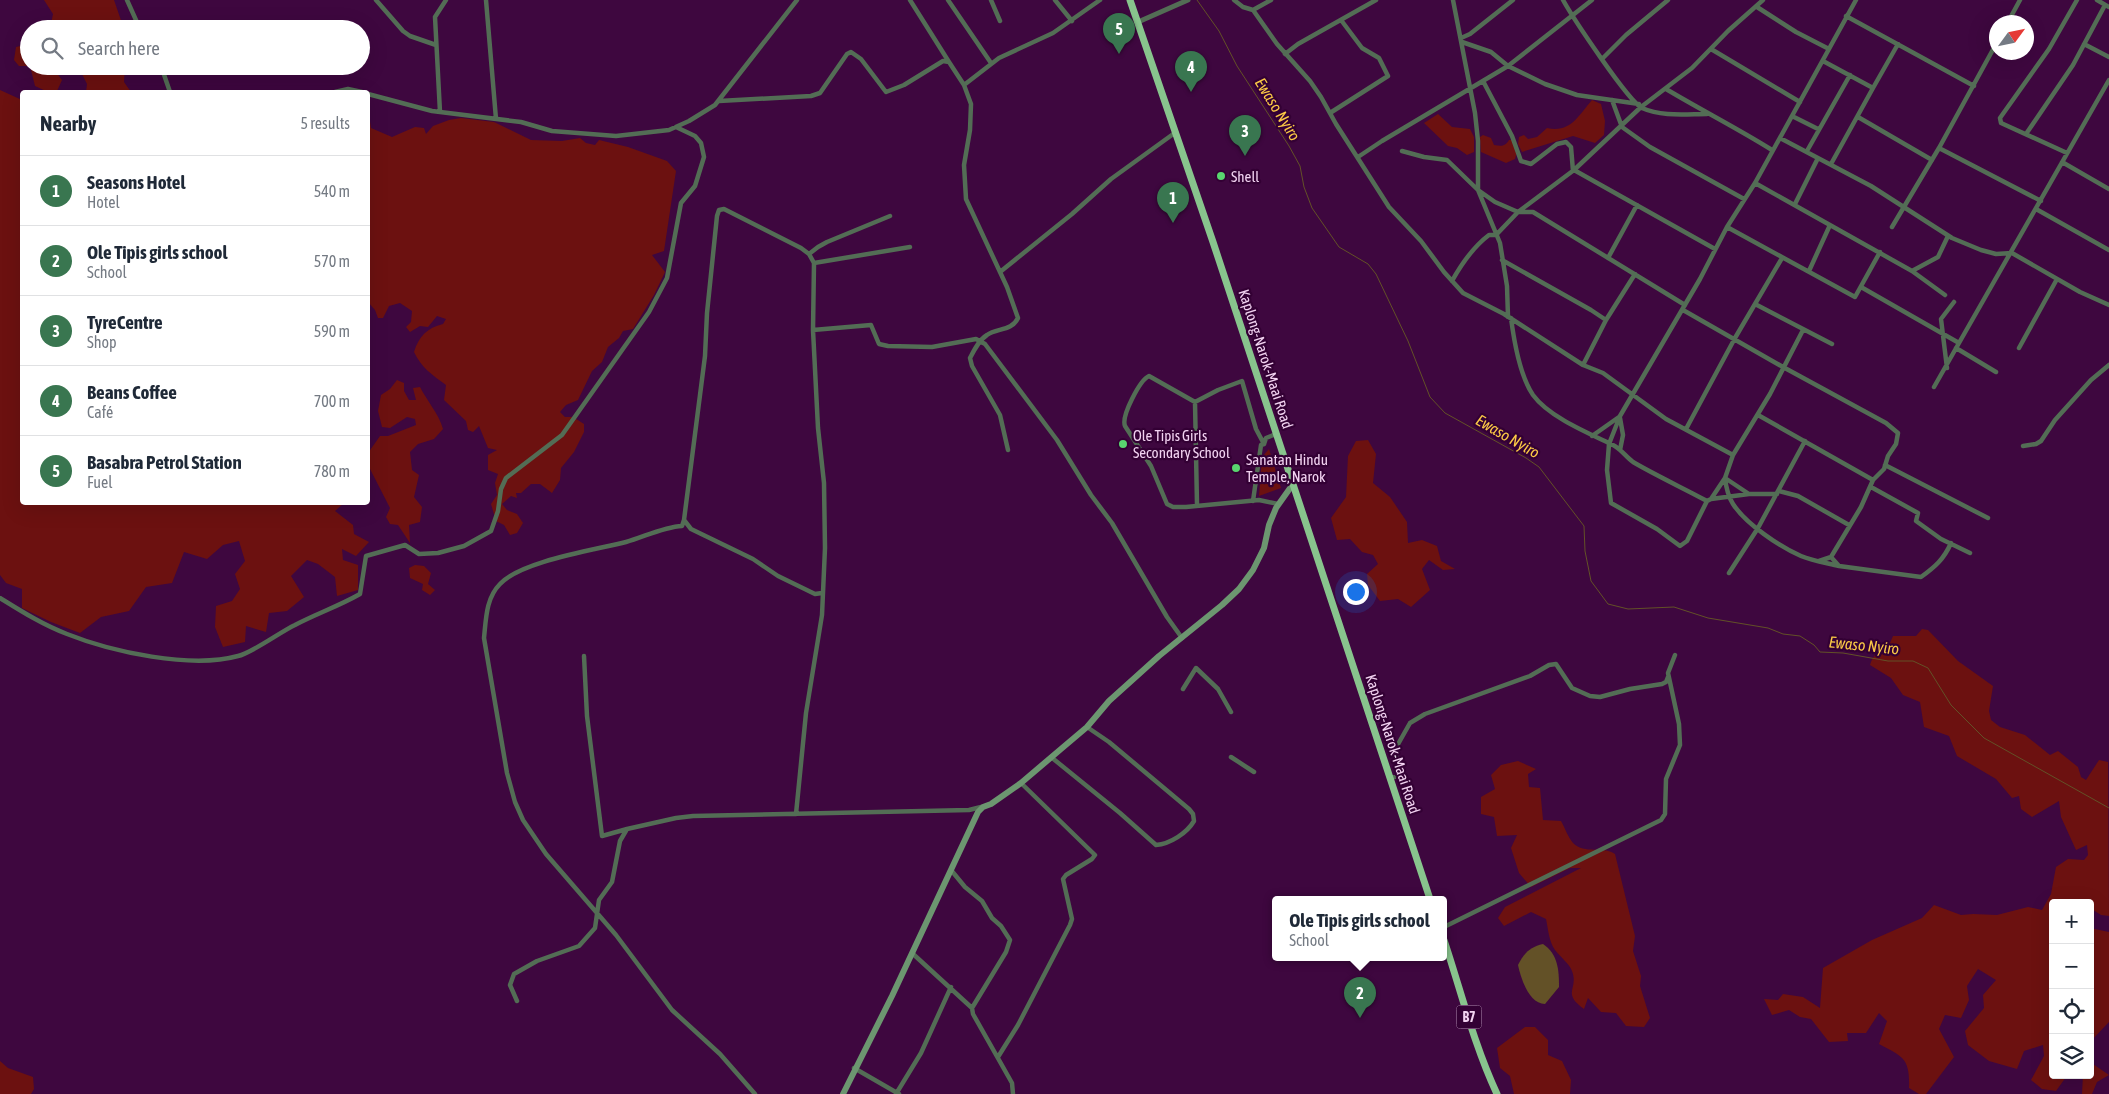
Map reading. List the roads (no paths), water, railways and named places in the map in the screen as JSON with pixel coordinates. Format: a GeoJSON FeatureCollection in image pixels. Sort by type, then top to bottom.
{"type":"FeatureCollection","features":[{"type":"Feature","properties":{"kind":"highway","name":"Kaplong-Narok-Maai Road"},"geometry":{"type":"LineString","coordinates":[[1130,0],[1176,132],[1429,896]]}},
{"type":"Feature","properties":{"kind":"highway","name":"B7"},"geometry":{"type":"LineString","coordinates":[[1447,949],[1474,1031],[1484,1069],[1497,1094]]}},
{"type":"Feature","properties":{"kind":"main road"},"geometry":{"type":"LineString","coordinates":[[843,1094],[967,835],[983,807],[992,804],[1021,783],[1087,727],[1109,702],[1182,638],[1222,606],[1249,576],[1264,548],[1269,526],[1278,504],[1293,484]]}},
{"type":"Feature","properties":{"kind":"street"},"geometry":{"type":"LineString","coordinates":[[127,0],[136,20]]}},
{"type":"Feature","properties":{"kind":"street"},"geometry":{"type":"LineString","coordinates":[[376,0],[402,31],[410,36],[436,45]]}},
{"type":"Feature","properties":{"kind":"street"},"geometry":{"type":"LineString","coordinates":[[440,112],[435,16],[446,0]]}},
{"type":"Feature","properties":{"kind":"street"},"geometry":{"type":"LineString","coordinates":[[486,0],[496,119]]}},
{"type":"Feature","properties":{"kind":"street"},"geometry":{"type":"LineString","coordinates":[[370,95],[403,105],[440,112],[521,122],[552,130],[610,136],[662,131],[676,127],[719,101],[796,0]]}},
{"type":"Feature","properties":{"kind":"street"},"geometry":{"type":"LineString","coordinates":[[910,0],[964,85],[971,104],[970,130],[964,165],[966,199],[1000,272],[1018,318],[1008,328],[988,334],[980,341],[970,361],[1000,415],[1008,450]]}},
{"type":"Feature","properties":{"kind":"street"},"geometry":{"type":"LineString","coordinates":[[948,0],[991,63]]}},
{"type":"Feature","properties":{"kind":"street"},"geometry":{"type":"LineString","coordinates":[[992,0],[1000,21]]}},
{"type":"Feature","properties":{"kind":"street"},"geometry":{"type":"LineString","coordinates":[[1055,0],[1072,21]]}},
{"type":"Feature","properties":{"kind":"street"},"geometry":{"type":"LineString","coordinates":[[964,85],[991,63],[1014,50],[1053,33],[1100,0]]}},
{"type":"Feature","properties":{"kind":"street"},"geometry":{"type":"LineString","coordinates":[[1138,22],[1188,0]]}},
{"type":"Feature","properties":{"kind":"street"},"geometry":{"type":"LineString","coordinates":[[1234,0],[1243,7],[1253,10],[1261,24],[1285,54],[1310,81],[1388,207],[1421,240],[1463,293],[1510,318],[1583,365],[1603,373],[1634,394],[1653,410],[1733,455]]}},
{"type":"Feature","properties":{"kind":"street"},"geometry":{"type":"LineString","coordinates":[[1253,10],[1271,0]]}},
{"type":"Feature","properties":{"kind":"street"},"geometry":{"type":"LineString","coordinates":[[1285,54],[1298,44],[1376,0]]}},
{"type":"Feature","properties":{"kind":"street"},"geometry":{"type":"LineString","coordinates":[[1453,0],[1471,88],[1478,141],[1478,190],[1500,243],[1510,318],[1520,361],[1531,392],[1546,408],[1592,436],[1620,450],[1631,460],[1709,500],[1729,496],[1778,492],[1798,496],[1849,525]]}},
{"type":"Feature","properties":{"kind":"street"},"geometry":{"type":"LineString","coordinates":[[1461,40],[1513,0]]}},
{"type":"Feature","properties":{"kind":"street"},"geometry":{"type":"LineString","coordinates":[[1563,0],[1602,59],[1640,106]]}},
{"type":"Feature","properties":{"kind":"street"},"geometry":{"type":"LineString","coordinates":[[1358,158],[1382,140],[1508,66],[1592,0]]}},
{"type":"Feature","properties":{"kind":"street"},"geometry":{"type":"LineString","coordinates":[[1602,59],[1626,35],[1668,0]]}},
{"type":"Feature","properties":{"kind":"street"},"geometry":{"type":"LineString","coordinates":[[1452,281],[1461,265],[1477,246],[1490,235],[1496,235],[1518,212],[1574,171],[1622,127],[1640,106],[1666,89],[1692,68],[1728,30],[1763,0]]}},
{"type":"Feature","properties":{"kind":"street"},"geometry":{"type":"LineString","coordinates":[[2012,15],[2020,0]]}},
{"type":"Feature","properties":{"kind":"street"},"geometry":{"type":"LineString","coordinates":[[2067,153],[2000,122],[2000,118],[2049,49],[2077,0]]}},
{"type":"Feature","properties":{"kind":"street"},"geometry":{"type":"LineString","coordinates":[[2026,134],[2073,65],[2107,6],[2097,0]]}},
{"type":"Feature","properties":{"kind":"street"},"geometry":{"type":"LineString","coordinates":[[1803,330],[1758,415],[1733,455],[1725,478],[1709,500],[1687,541],[1680,546],[1657,528],[1612,503],[1607,470],[1609,444],[1620,416],[1684,307],[1727,227],[1755,183],[1823,61],[1853,1]]}},
{"type":"Feature","properties":{"kind":"street"},"geometry":{"type":"LineString","coordinates":[[1757,7],[1796,32],[1829,49]]}},
{"type":"Feature","properties":{"kind":"street"},"geometry":{"type":"LineString","coordinates":[[1846,16],[1974,86]]}},
{"type":"Feature","properties":{"kind":"street"},"geometry":{"type":"LineString","coordinates":[[1330,113],[1388,76],[1379,58],[1362,48],[1341,20]]}},
{"type":"Feature","properties":{"kind":"street"},"geometry":{"type":"LineString","coordinates":[[1461,40],[1491,52],[1508,66],[1553,87],[1578,95],[1612,100],[1670,114],[1707,114]]}},
{"type":"Feature","properties":{"kind":"street"},"geometry":{"type":"LineString","coordinates":[[1831,164],[1898,44]]}},
{"type":"Feature","properties":{"kind":"street"},"geometry":{"type":"LineString","coordinates":[[2084,44],[2109,57]]}},
{"type":"Feature","properties":{"kind":"street"},"geometry":{"type":"LineString","coordinates":[[1711,49],[1800,102]]}},
{"type":"Feature","properties":{"kind":"street"},"geometry":{"type":"LineString","coordinates":[[719,101],[811,96],[820,93],[847,54],[851,52],[860,59],[886,92],[904,85],[942,62],[949,62]]}},
{"type":"Feature","properties":{"kind":"street"},"geometry":{"type":"LineString","coordinates":[[1892,227],[1939,148],[1989,57]]}},
{"type":"Feature","properties":{"kind":"street"},"geometry":{"type":"LineString","coordinates":[[1823,61],[1874,88]]}},
{"type":"Feature","properties":{"kind":"street"},"geometry":{"type":"LineString","coordinates":[[164,75],[169,90]]}},
{"type":"Feature","properties":{"kind":"street"},"geometry":{"type":"LineString","coordinates":[[1807,151],[1850,75]]}},
{"type":"Feature","properties":{"kind":"street"},"geometry":{"type":"LineString","coordinates":[[1934,387],[1947,368],[2109,80]]}},
{"type":"Feature","properties":{"kind":"street"},"geometry":{"type":"LineString","coordinates":[[1483,81],[1512,136],[1520,160],[1531,164],[1557,144],[1566,142],[1571,147],[1574,171]]}},
{"type":"Feature","properties":{"kind":"street"},"geometry":{"type":"LineString","coordinates":[[1666,89],[1707,114],[1732,125],[1772,150]]}},
{"type":"Feature","properties":{"kind":"street"},"geometry":{"type":"LineString","coordinates":[[1612,100],[1622,127],[1650,148],[1744,199]]}},
{"type":"Feature","properties":{"kind":"street"},"geometry":{"type":"LineString","coordinates":[[1792,116],[1818,129]]}},
{"type":"Feature","properties":{"kind":"street"},"geometry":{"type":"LineString","coordinates":[[1858,117],[1932,160]]}},
{"type":"Feature","properties":{"kind":"street"},"geometry":{"type":"LineString","coordinates":[[0,598],[25,614],[66,634],[118,650],[175,659],[210,661],[240,656],[296,624],[338,607],[360,594],[366,556],[405,545],[419,554],[438,553],[464,546],[491,531],[498,511],[501,490],[506,478],[562,435],[649,312],[666,278],[681,203],[695,186],[704,157],[701,143],[695,136],[676,127]]}},
{"type":"Feature","properties":{"kind":"street"},"geometry":{"type":"LineString","coordinates":[[1000,272],[1072,214],[1111,179],[1176,132]]}},
{"type":"Feature","properties":{"kind":"street"},"geometry":{"type":"LineString","coordinates":[[1780,138],[1831,164],[1904,207],[1948,236],[1981,250],[1996,254],[2012,253],[2080,292],[2109,305]]}},
{"type":"Feature","properties":{"kind":"street"},"geometry":{"type":"LineString","coordinates":[[1939,148],[2041,201]]}},
{"type":"Feature","properties":{"kind":"street"},"geometry":{"type":"LineString","coordinates":[[1402,151],[1424,157],[1447,160],[1478,190],[1496,202],[1518,212],[1533,212],[1735,338],[1783,367],[1886,423],[1898,433],[1896,444],[1885,465],[1873,480],[1861,507],[1831,557],[1820,561]]}},
{"type":"Feature","properties":{"kind":"street"},"geometry":{"type":"LineString","coordinates":[[1795,204],[1818,158]]}},
{"type":"Feature","properties":{"kind":"street"},"geometry":{"type":"LineString","coordinates":[[2062,162],[2108,187]]}},
{"type":"Feature","properties":{"kind":"street"},"geometry":{"type":"LineString","coordinates":[[1574,171],[1715,249]]}},
{"type":"Feature","properties":{"kind":"street"},"geometry":{"type":"LineString","coordinates":[[1755,183],[1880,252],[1912,271],[1946,295]]}},
{"type":"Feature","properties":{"kind":"street"},"geometry":{"type":"LineString","coordinates":[[1608,258],[1637,205]]}},
{"type":"Feature","properties":{"kind":"street"},"geometry":{"type":"LineString","coordinates":[[755,1094],[720,1054],[672,1010],[616,935],[546,854],[523,820],[515,802],[503,756],[484,638],[490,596],[501,582],[516,573],[557,559],[682,526],[705,356],[707,314],[718,212],[724,209],[801,248],[809,254],[814,263],[813,330],[818,428],[824,483],[825,548],[822,615],[806,713],[796,814]]}},
{"type":"Feature","properties":{"kind":"street"},"geometry":{"type":"LineString","coordinates":[[2036,209],[2109,250]]}},
{"type":"Feature","properties":{"kind":"street"},"geometry":{"type":"LineString","coordinates":[[809,254],[828,242],[890,216]]}},
{"type":"Feature","properties":{"kind":"street"},"geometry":{"type":"LineString","coordinates":[[1809,271],[1830,225]]}},
{"type":"Feature","properties":{"kind":"street"},"geometry":{"type":"LineString","coordinates":[[1727,227],[1855,297],[1880,252]]}},
{"type":"Feature","properties":{"kind":"street"},"geometry":{"type":"LineString","coordinates":[[1912,271],[1938,257],[1948,236]]}},
{"type":"Feature","properties":{"kind":"street"},"geometry":{"type":"LineString","coordinates":[[814,263],[910,247]]}},
{"type":"Feature","properties":{"kind":"street"},"geometry":{"type":"LineString","coordinates":[[1686,429],[1735,338],[1782,258]]}},
{"type":"Feature","properties":{"kind":"street"},"geometry":{"type":"LineString","coordinates":[[1502,260],[1606,320]]}},
{"type":"Feature","properties":{"kind":"street"},"geometry":{"type":"LineString","coordinates":[[1583,365],[1606,320],[1635,274]]}},
{"type":"Feature","properties":{"kind":"street"},"geometry":{"type":"LineString","coordinates":[[2019,348],[2057,279]]}},
{"type":"Feature","properties":{"kind":"street"},"geometry":{"type":"LineString","coordinates":[[1861,287],[1942,333],[1996,372]]}},
{"type":"Feature","properties":{"kind":"street"},"geometry":{"type":"LineString","coordinates":[[1947,368],[1941,319],[1954,302]]}},
{"type":"Feature","properties":{"kind":"street"},"geometry":{"type":"LineString","coordinates":[[1755,304],[1832,344]]}},
{"type":"Feature","properties":{"kind":"street"},"geometry":{"type":"LineString","coordinates":[[813,330],[871,325],[879,344],[888,346],[932,347],[972,339],[985,344],[1057,440],[1091,495],[1112,523],[1167,617],[1182,638]]}},
{"type":"Feature","properties":{"kind":"street"},"geometry":{"type":"LineString","coordinates":[[2023,446],[2036,444],[2041,441],[2055,420],[2091,380],[2109,364]]}},
{"type":"Feature","properties":{"kind":"street"},"geometry":{"type":"LineString","coordinates":[[1195,402],[1149,376],[1142,380],[1123,419],[1125,426],[1151,466],[1166,504],[1178,507],[1259,500],[1278,504]]}},
{"type":"Feature","properties":{"kind":"street"},"geometry":{"type":"LineString","coordinates":[[1195,402],[1218,390],[1242,381],[1256,429],[1264,444]]}},
{"type":"Feature","properties":{"kind":"street"},"geometry":{"type":"LineString","coordinates":[[1195,402],[1197,504]]}},
{"type":"Feature","properties":{"kind":"street"},"geometry":{"type":"LineString","coordinates":[[1758,415],[1873,480]]}},
{"type":"Feature","properties":{"kind":"street"},"geometry":{"type":"LineString","coordinates":[[1592,436],[1620,416]]}},
{"type":"Feature","properties":{"kind":"street"},"geometry":{"type":"LineString","coordinates":[[1620,416],[1620,428],[1623,435],[1620,450]]}},
{"type":"Feature","properties":{"kind":"street"},"geometry":{"type":"LineString","coordinates":[[1253,501],[1258,455],[1261,445],[1264,444],[1266,438],[1276,434]]}},
{"type":"Feature","properties":{"kind":"street"},"geometry":{"type":"LineString","coordinates":[[1729,573],[1758,528],[1805,441]]}},
{"type":"Feature","properties":{"kind":"street"},"geometry":{"type":"LineString","coordinates":[[1885,465],[1988,518]]}},
{"type":"Feature","properties":{"kind":"street"},"geometry":{"type":"LineString","coordinates":[[1725,478],[1748,494]]}},
{"type":"Feature","properties":{"kind":"street"},"geometry":{"type":"LineString","coordinates":[[1725,478],[1733,504],[1777,543],[1802,556],[1839,566],[1921,578],[1938,565],[1946,555],[1951,543]]}},
{"type":"Feature","properties":{"kind":"street"},"geometry":{"type":"LineString","coordinates":[[1871,487],[1918,513],[1916,522],[1970,553]]}},
{"type":"Feature","properties":{"kind":"street"},"geometry":{"type":"LineString","coordinates":[[684,520],[691,530],[753,559],[778,576],[815,594],[822,593]]}},
{"type":"Feature","properties":{"kind":"street"},"geometry":{"type":"LineString","coordinates":[[1831,557],[1839,566]]}},
{"type":"Feature","properties":{"kind":"street"},"geometry":{"type":"LineString","coordinates":[[1447,926],[1661,820],[1665,814],[1666,779],[1680,745],[1679,724],[1668,677],[1668,670],[1675,655]]}},
{"type":"Feature","properties":{"kind":"street"},"geometry":{"type":"LineString","coordinates":[[584,656],[587,716],[602,836],[676,818],[693,816],[969,810],[983,807]]}},
{"type":"Feature","properties":{"kind":"street"},"geometry":{"type":"LineString","coordinates":[[1390,778],[1398,776],[1400,771],[1396,755],[1397,746],[1410,723],[1425,714],[1530,676],[1549,665],[1556,664],[1572,688],[1590,696],[1600,697],[1630,689],[1662,684],[1666,682],[1668,677]]}},
{"type":"Feature","properties":{"kind":"street"},"geometry":{"type":"LineString","coordinates":[[1183,689],[1196,668],[1218,689],[1231,712]]}},
{"type":"Feature","properties":{"kind":"street"},"geometry":{"type":"LineString","coordinates":[[1051,757],[1156,845],[1171,841],[1191,826],[1194,821],[1193,814],[1189,809],[1109,742],[1087,727]]}},
{"type":"Feature","properties":{"kind":"street"},"geometry":{"type":"LineString","coordinates":[[1231,757],[1254,772]]}},
{"type":"Feature","properties":{"kind":"street"},"geometry":{"type":"LineString","coordinates":[[998,1057],[1018,1025],[1072,920],[1064,879],[1066,875],[1092,860],[1095,855],[1021,783]]}},
{"type":"Feature","properties":{"kind":"street"},"geometry":{"type":"LineString","coordinates":[[517,1001],[510,985],[514,974],[537,961],[579,946],[595,928],[599,900],[612,882],[620,841],[627,829]]}},
{"type":"Feature","properties":{"kind":"street"},"geometry":{"type":"LineString","coordinates":[[951,870],[965,887],[982,901],[992,918],[1001,926],[1010,940],[1006,952],[972,1008]]}},
{"type":"Feature","properties":{"kind":"street"},"geometry":{"type":"LineString","coordinates":[[912,953],[972,1008],[1012,1083],[1013,1094]]}},
{"type":"Feature","properties":{"kind":"street"},"geometry":{"type":"LineString","coordinates":[[854,1068],[898,1094],[921,1053],[950,987]]}},
{"type":"Feature","properties":{"kind":"waterway","name":"Ewaso Nyiro"},"geometry":{"type":"LineString","coordinates":[[1197,0],[1219,31],[1237,66],[1289,146],[1300,166],[1304,187],[1312,208],[1339,247],[1368,264],[1376,274],[1408,341],[1430,397],[1445,413],[1539,467],[1584,526],[1585,551],[1591,581],[1608,604],[1628,609],[1674,607],[1708,618],[1768,628],[1783,634],[1800,636],[1814,645],[1820,652],[1843,653],[1888,661],[1913,661],[1928,668],[1951,705],[1984,738],[2109,808]]}},
{"type":"Feature","properties":{"kind":"place","name":"Basabra Petrol Station"},"geometry":{"type":"Point","coordinates":[1119,54]}},
{"type":"Feature","properties":{"kind":"place","name":"Beans Coffee"},"geometry":{"type":"Point","coordinates":[1191,92]}},
{"type":"Feature","properties":{"kind":"place","name":"TyreCentre"},"geometry":{"type":"Point","coordinates":[1245,156]}},
{"type":"Feature","properties":{"kind":"place","name":"Shell"},"geometry":{"type":"Point","coordinates":[1221,176]}},
{"type":"Feature","properties":{"kind":"place","name":"Seasons Hotel"},"geometry":{"type":"Point","coordinates":[1173,223]}},
{"type":"Feature","properties":{"kind":"place","name":"Ole Tipis Girls Secondary School"},"geometry":{"type":"Point","coordinates":[1123,444]}},
{"type":"Feature","properties":{"kind":"place","name":"Sanatan Hindu Temple, Narok"},"geometry":{"type":"Point","coordinates":[1236,468]}},
{"type":"Feature","properties":{"kind":"place","name":"Ole Tipis girls school"},"geometry":{"type":"Point","coordinates":[1360,1018]}}]}
